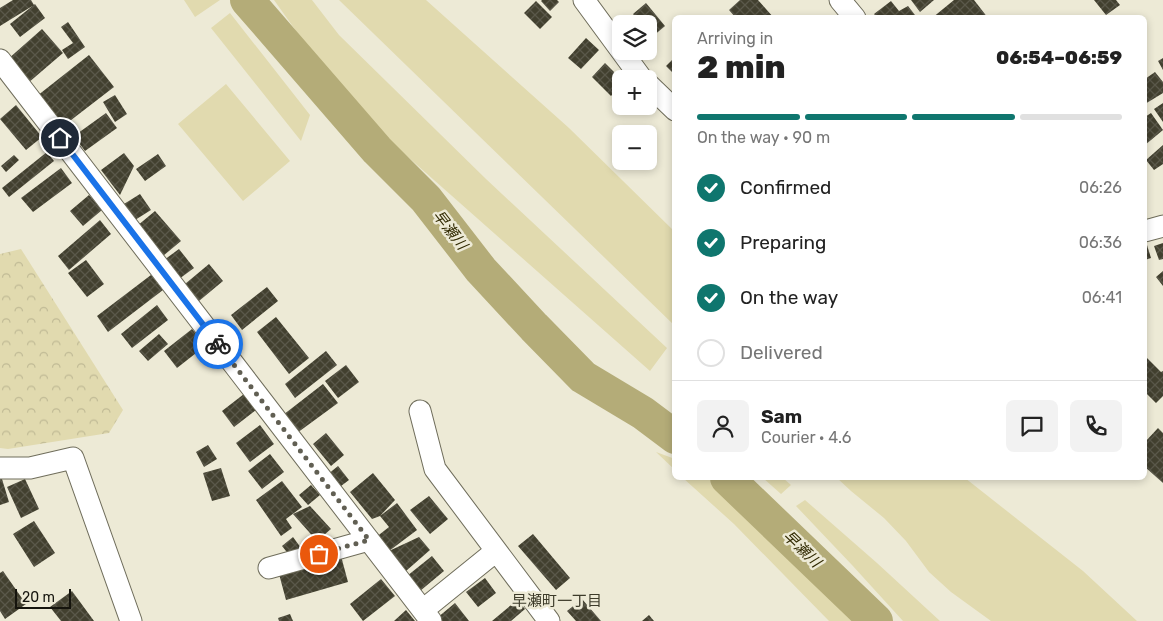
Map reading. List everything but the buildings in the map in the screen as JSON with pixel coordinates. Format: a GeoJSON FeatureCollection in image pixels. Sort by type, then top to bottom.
{"type":"FeatureCollection","features":[{"type":"Feature","properties":{"kind":"street"},"geometry":{"type":"LineString","coordinates":[[584,0],[635,70]]}},
{"type":"Feature","properties":{"kind":"street"},"geometry":{"type":"LineString","coordinates":[[840,0],[852,15]]}},
{"type":"Feature","properties":{"kind":"street"},"geometry":{"type":"LineString","coordinates":[[0,60],[427,616],[496,551]]}},
{"type":"Feature","properties":{"kind":"street"},"geometry":{"type":"LineString","coordinates":[[657,93],[672,107]]}},
{"type":"Feature","properties":{"kind":"street"},"geometry":{"type":"LineString","coordinates":[[1147,230],[1163,226]]}},
{"type":"Feature","properties":{"kind":"street"},"geometry":{"type":"LineString","coordinates":[[420,411],[435,469],[549,621]]}},
{"type":"Feature","properties":{"kind":"street"},"geometry":{"type":"LineString","coordinates":[[0,468],[30,468],[73,458],[131,621]]}},
{"type":"Feature","properties":{"kind":"street"},"geometry":{"type":"LineString","coordinates":[[269,568],[369,540]]}},
{"type":"Feature","properties":{"kind":"green space"},"geometry":{"type":"Polygon","coordinates":[[[184,0],[220,0],[195,17],[184,0]]]}},
{"type":"Feature","properties":{"kind":"green space"},"geometry":{"type":"Polygon","coordinates":[[[274,0],[312,0],[339,35],[486,179],[667,348],[650,371],[348,104],[274,0]]]}},
{"type":"Feature","properties":{"kind":"green space"},"geometry":{"type":"Polygon","coordinates":[[[339,0],[426,0],[569,128],[672,229],[672,323],[339,0]]]}},
{"type":"Feature","properties":{"kind":"green space"},"geometry":{"type":"Polygon","coordinates":[[[230,13],[310,115],[301,141],[211,28],[230,13]]]}},
{"type":"Feature","properties":{"kind":"green space"},"geometry":{"type":"Polygon","coordinates":[[[226,84],[290,161],[243,201],[178,124],[226,84]]]}},
{"type":"Feature","properties":{"kind":"green space"},"geometry":{"type":"Polygon","coordinates":[[[21,249],[123,410],[109,433],[8,449],[0,448],[0,254],[21,249]]]}},
{"type":"Feature","properties":{"kind":"green space"},"geometry":{"type":"Polygon","coordinates":[[[656,452],[672,458],[672,467],[656,452]]]}},
{"type":"Feature","properties":{"kind":"green space"},"geometry":{"type":"Polygon","coordinates":[[[685,480],[718,480],[854,621],[829,621],[734,524],[685,480]]]}},
{"type":"Feature","properties":{"kind":"green space"},"geometry":{"type":"Polygon","coordinates":[[[765,480],[785,480],[791,485],[781,494],[765,480]]]}},
{"type":"Feature","properties":{"kind":"green space"},"geometry":{"type":"Polygon","coordinates":[[[839,480],[968,480],[1083,571],[1137,621],[991,621],[951,592],[929,572],[906,541],[884,518],[839,480]]]}},
{"type":"Feature","properties":{"kind":"green space"},"geometry":{"type":"Polygon","coordinates":[[[805,500],[940,621],[903,621],[796,506],[805,500]]]}},
{"type":"Feature","properties":{"kind":"waterway","name":"早瀬川"},"geometry":{"type":"LineString","coordinates":[[247,0],[377,150],[426,199],[481,270],[534,327],[583,377],[643,413],[672,435]]}},
{"type":"Feature","properties":{"kind":"waterway","name":"早瀬川"},"geometry":{"type":"LineString","coordinates":[[729,480],[876,621]]}},
{"type":"Feature","properties":{"kind":"way so far"},"geometry":{"type":"LineString","coordinates":[[218,344],[369,540],[319,554]]}},
{"type":"Feature","properties":{"kind":"district","name":"早瀬町一丁目"},"geometry":{"type":"Point","coordinates":[557,601]}},
{"type":"Feature","properties":{"kind":"route"},"geometry":{"type":"LineString","coordinates":[[60,138],[218,344]]}}]}
